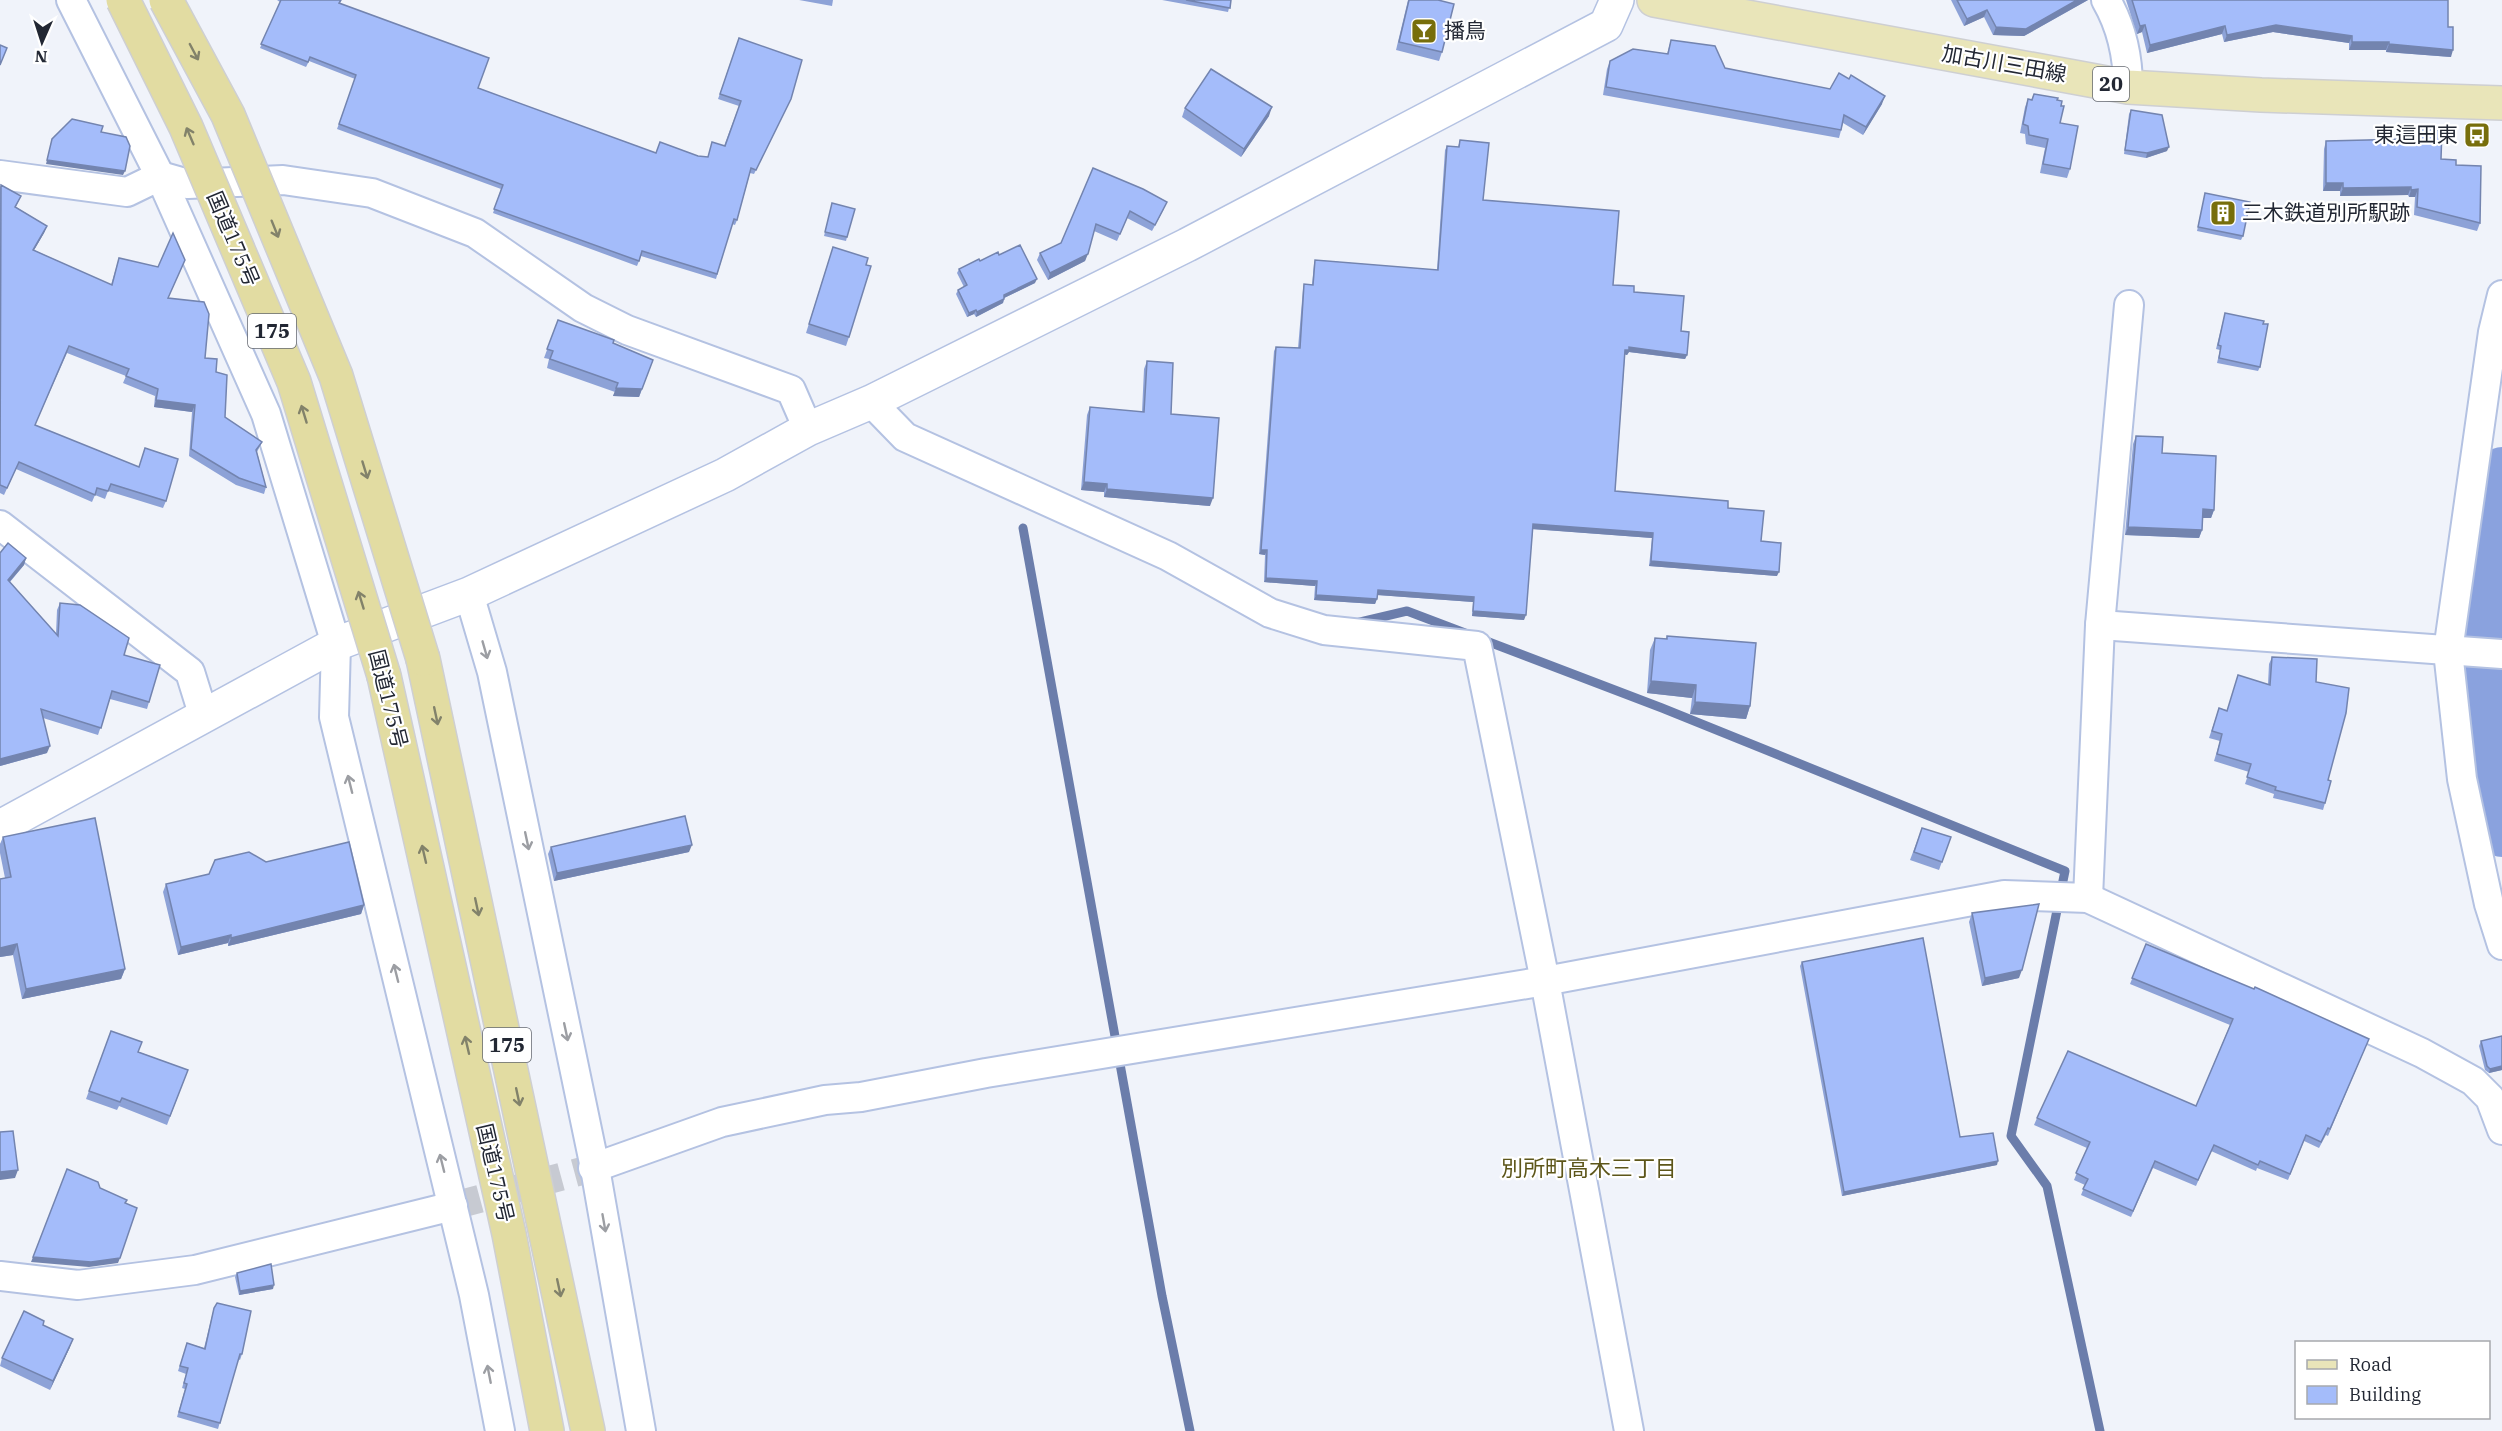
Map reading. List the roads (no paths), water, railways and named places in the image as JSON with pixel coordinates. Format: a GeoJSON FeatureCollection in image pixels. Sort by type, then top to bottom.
{"type":"FeatureCollection","features":[{"type":"Feature","properties":{"kind":"highway","name":"国道175号"},"geometry":{"type":"LineString","coordinates":[[123,0],[186,128],[294,382],[384,676],[509,1234],[547,1431]]}},
{"type":"Feature","properties":{"kind":"highway","name":"国道175号"},"geometry":{"type":"LineString","coordinates":[[166,0],[228,116],[336,376],[423,659],[588,1431]]}},
{"type":"Feature","properties":{"kind":"main road","name":"加古川三田線"},"geometry":{"type":"LineString","coordinates":[[1654,0],[2128,87],[2261,95],[2502,103]]}},
{"type":"Feature","properties":{"kind":"street"},"geometry":{"type":"LineString","coordinates":[[71,0],[160,176],[266,414],[336,644],[334,717],[474,1295],[500,1431]]}},
{"type":"Feature","properties":{"kind":"street"},"geometry":{"type":"LineString","coordinates":[[0,827],[336,644],[469,594],[726,475],[808,429],[871,402],[1187,245],[1606,25],[1617,0]]}},
{"type":"Feature","properties":{"kind":"street"},"geometry":{"type":"LineString","coordinates":[[2106,0],[2112,11],[2128,60],[2128,87]]}},
{"type":"Feature","properties":{"kind":"street"},"geometry":{"type":"LineString","coordinates":[[0,175],[127,192],[160,176],[188,184],[283,180],[372,194],[475,233],[583,308],[627,330],[791,390],[808,429]]}},
{"type":"Feature","properties":{"kind":"street"},"geometry":{"type":"LineString","coordinates":[[2502,295],[2493,332],[2448,651],[2462,779],[2489,904],[2502,945]]}},
{"type":"Feature","properties":{"kind":"street"},"geometry":{"type":"LineString","coordinates":[[2088,898],[2100,625],[2129,305]]}},
{"type":"Feature","properties":{"kind":"street"},"geometry":{"type":"LineString","coordinates":[[871,402],[905,437],[1168,556],[1270,613],[1324,630],[1477,646],[1545,981],[1629,1431]]}},
{"type":"Feature","properties":{"kind":"street"},"geometry":{"type":"LineString","coordinates":[[0,525],[190,672],[204,717]]}},
{"type":"Feature","properties":{"kind":"street"},"geometry":{"type":"LineString","coordinates":[[469,594],[492,672],[594,1168],[641,1431]]}},
{"type":"Feature","properties":{"kind":"street"},"geometry":{"type":"LineString","coordinates":[[2100,625],[2502,654]]}},
{"type":"Feature","properties":{"kind":"street"},"geometry":{"type":"LineString","coordinates":[[594,1168],[722,1122],[825,1100],[861,1097],[986,1073],[1545,981],[2004,895],[2023,894],[2088,898],[2422,1053],[2496,1095],[2502,1131]]}},
{"type":"Feature","properties":{"kind":"street"},"geometry":{"type":"LineString","coordinates":[[0,1276],[78,1285],[195,1270],[453,1206]]}},
{"type":"Feature","properties":{"kind":"waterway"},"geometry":{"type":"LineString","coordinates":[[2502,473],[2492,519],[2479,721],[2502,831]]}},
{"type":"Feature","properties":{"kind":"waterway"},"geometry":{"type":"LineString","coordinates":[[1023,528],[1162,1296],[1190,1431]]}},
{"type":"Feature","properties":{"kind":"waterway"},"geometry":{"type":"LineString","coordinates":[[1356,623],[1407,611],[1465,633]]}},
{"type":"Feature","properties":{"kind":"waterway"},"geometry":{"type":"LineString","coordinates":[[1481,639],[1662,708],[2065,871],[2011,1136],[2047,1186],[2100,1431]]}},
{"type":"Feature","properties":{"kind":"tunnel"},"geometry":{"type":"LineString","coordinates":[[453,1206],[593,1168]]}},
{"type":"Feature","properties":{"kind":"place","name":"播鳥"},"geometry":{"type":"Point","coordinates":[1424,31]}},
{"type":"Feature","properties":{"kind":"place","name":"東這田東"},"geometry":{"type":"Point","coordinates":[2477,135]}},
{"type":"Feature","properties":{"kind":"place","name":"三木鉄道別所駅跡"},"geometry":{"type":"Point","coordinates":[2223,213]}},
{"type":"Feature","properties":{"kind":"district","name":"別所町高木三丁目"},"geometry":{"type":"Point","coordinates":[1589,1168]}}]}
